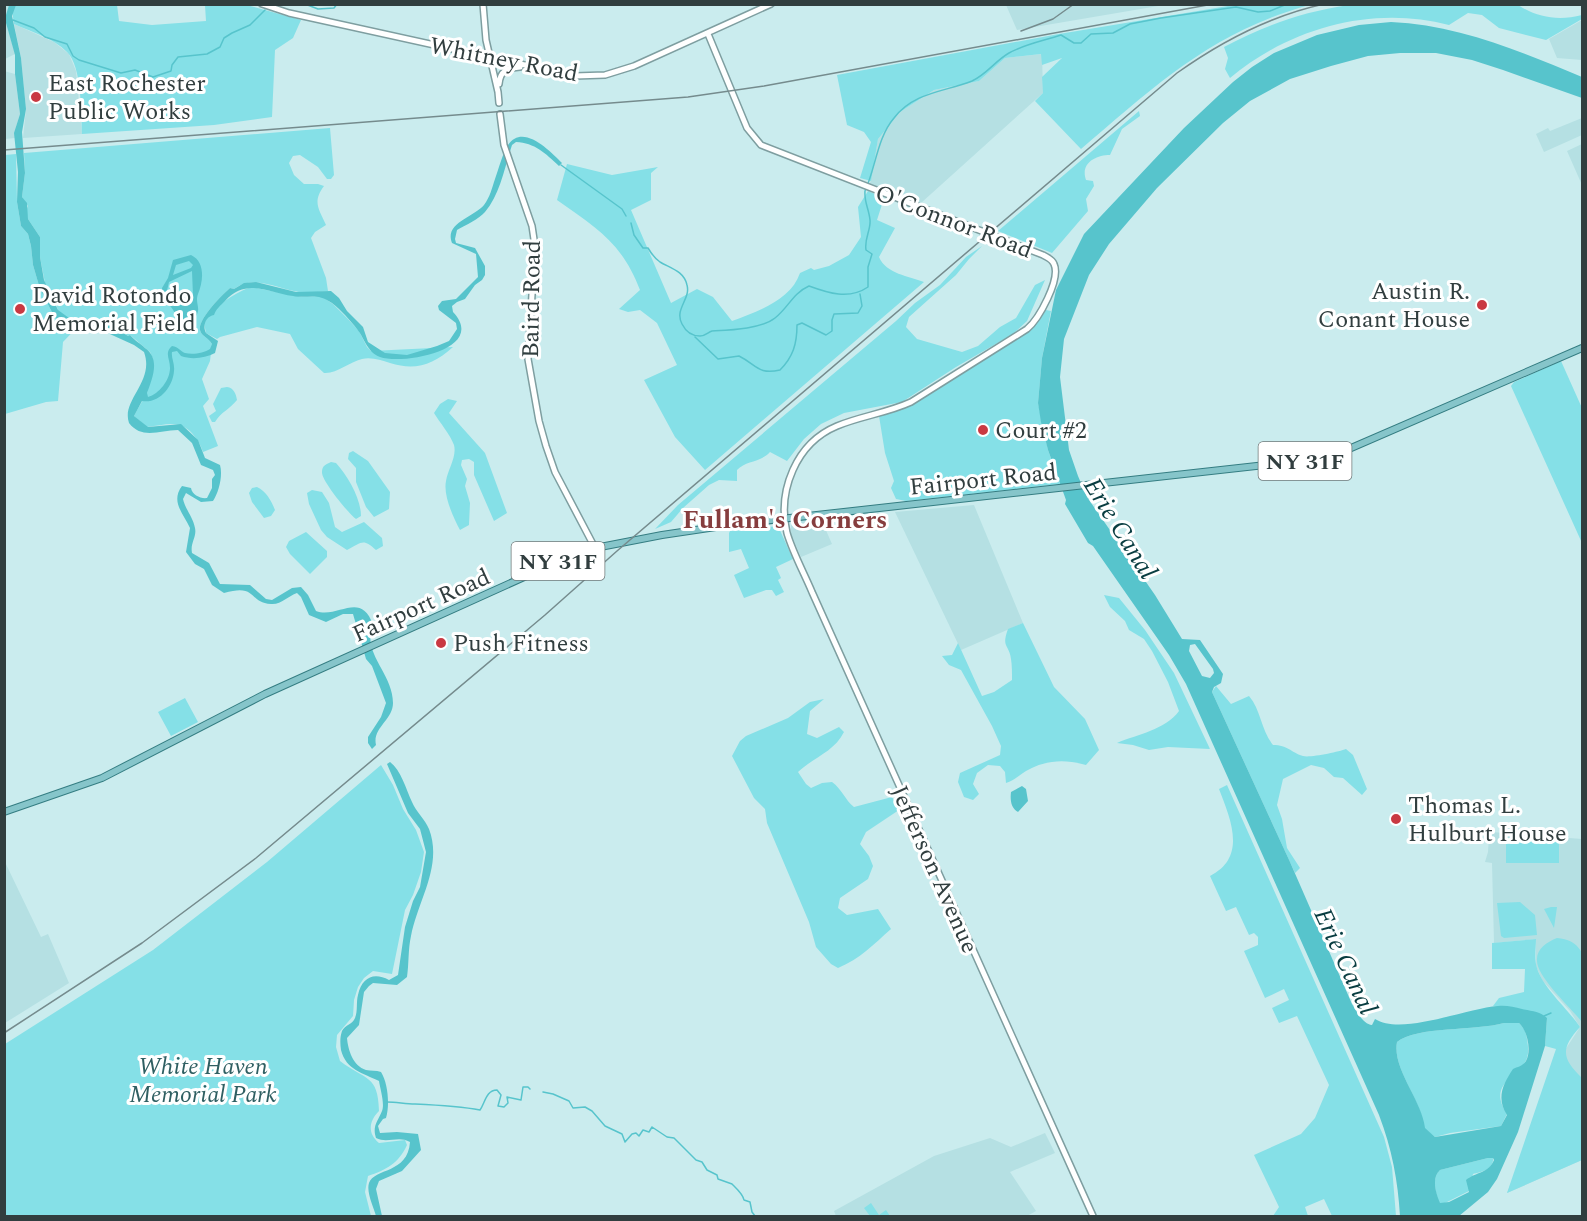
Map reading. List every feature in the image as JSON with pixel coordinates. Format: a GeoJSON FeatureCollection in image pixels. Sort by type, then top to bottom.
{"type":"FeatureCollection","features":[{"type":"Feature","properties":{"kind":"main road","name":"Fairport Road"},"geometry":{"type":"LineString","coordinates":[[4,812],[102,778],[265,694],[566,558],[596,548],[687,530],[785,518],[1328,459],[1582,348]]}},
{"type":"Feature","properties":{"kind":"street","name":"Whitney Road"},"geometry":{"type":"LineString","coordinates":[[262,4],[301,15],[575,76],[605,75],[634,66],[771,4]]}},
{"type":"Feature","properties":{"kind":"street"},"geometry":{"type":"LineString","coordinates":[[483,4],[485,33],[499,104]]}},
{"type":"Feature","properties":{"kind":"street","name":"O'Connor Road"},"geometry":{"type":"LineString","coordinates":[[708,34],[747,128],[757,142],[774,151],[1043,255],[1054,263],[1055,276],[1043,309],[1027,329],[911,402],[893,410],[834,427],[812,442],[799,457],[789,477],[785,496],[785,518]]}},
{"type":"Feature","properties":{"kind":"street"},"geometry":{"type":"LineString","coordinates":[[498,92],[500,76],[504,71],[510,67],[525,66]]}},
{"type":"Feature","properties":{"kind":"street","name":"Baird Road"},"geometry":{"type":"LineString","coordinates":[[500,114],[504,146],[531,220],[535,246],[528,359],[540,421],[555,472],[596,548]]}},
{"type":"Feature","properties":{"kind":"street","name":"Jefferson Avenue"},"geometry":{"type":"LineString","coordinates":[[785,518],[789,539],[812,592],[1093,1216]]}},
{"type":"Feature","properties":{"kind":"shaded area"},"geometry":{"type":"Polygon","coordinates":[[[5,5],[9,5],[6,23],[15,54],[5,59],[5,5]]]}},
{"type":"Feature","properties":{"kind":"shaded area"},"geometry":{"type":"Polygon","coordinates":[[[9,5],[16,5],[12,16],[21,58],[26,109],[22,132],[25,173],[22,197],[27,203],[28,219],[40,237],[40,257],[44,280],[58,310],[69,318],[110,325],[130,335],[150,353],[154,369],[147,393],[148,397],[160,390],[166,382],[170,368],[168,353],[172,346],[188,354],[205,352],[210,349],[212,344],[202,334],[200,325],[211,308],[230,288],[234,289],[244,283],[256,282],[296,292],[331,291],[363,327],[368,342],[385,353],[407,355],[449,341],[457,329],[456,323],[439,310],[438,306],[442,301],[456,299],[478,277],[476,254],[452,243],[452,230],[484,205],[491,192],[504,153],[514,139],[521,137],[536,141],[562,163],[559,166],[534,147],[516,142],[512,145],[498,189],[490,205],[479,217],[457,230],[456,243],[475,248],[485,266],[485,275],[465,299],[452,306],[461,325],[460,336],[452,345],[423,356],[406,359],[380,357],[369,349],[345,315],[326,300],[249,288],[233,294],[206,322],[204,327],[206,333],[218,341],[215,353],[194,358],[181,356],[177,351],[172,352],[174,371],[171,383],[159,397],[142,401],[134,416],[148,427],[181,424],[198,440],[205,458],[220,465],[220,483],[213,501],[201,502],[186,493],[183,499],[195,528],[192,553],[209,563],[220,584],[250,585],[266,599],[272,600],[292,588],[301,587],[316,611],[332,612],[355,607],[362,609],[368,615],[373,625],[370,635],[371,645],[392,692],[393,703],[390,714],[377,734],[376,745],[372,749],[368,743],[368,737],[381,717],[386,703],[372,666],[366,659],[353,614],[343,614],[326,622],[309,615],[297,593],[278,603],[271,604],[264,603],[242,590],[224,593],[212,585],[204,569],[195,564],[186,552],[190,528],[179,508],[177,497],[182,486],[191,488],[197,496],[207,498],[215,475],[213,470],[201,465],[192,443],[178,430],[145,433],[129,423],[130,406],[145,373],[144,352],[101,330],[63,324],[54,316],[40,289],[28,234],[21,226],[17,202],[18,172],[14,133],[20,114],[15,55],[6,23],[9,5]]]}},
{"type":"Feature","properties":{"kind":"shaded area"},"geometry":{"type":"Polygon","coordinates":[[[1006,5],[1164,5],[1017,30],[1006,5]]]}},
{"type":"Feature","properties":{"kind":"shaded area"},"geometry":{"type":"Polygon","coordinates":[[[1582,20],[1582,60],[1557,58],[1549,39],[1582,20]]]}},
{"type":"Feature","properties":{"kind":"shaded area"},"geometry":{"type":"Polygon","coordinates":[[[1391,22],[1416,24],[1490,41],[1582,77],[1582,98],[1472,60],[1436,53],[1368,56],[1290,79],[1250,101],[1223,123],[1157,188],[1109,244],[1089,275],[1064,339],[1060,377],[1069,450],[1087,497],[1155,595],[1182,639],[1200,640],[1223,674],[1221,683],[1214,687],[1212,692],[1352,1004],[1361,1017],[1372,1025],[1375,1019],[1387,1023],[1418,1023],[1504,1006],[1536,1012],[1547,1018],[1545,1046],[1518,1132],[1497,1179],[1488,1192],[1459,1216],[1400,1216],[1394,1165],[1379,1115],[1186,684],[1169,655],[1093,546],[1088,543],[1065,504],[1066,500],[1048,450],[1038,403],[1042,358],[1056,290],[1084,234],[1184,128],[1252,67],[1274,53],[1317,35],[1359,25],[1391,22]],[[1195,644],[1190,645],[1189,651],[1202,676],[1210,678],[1214,673],[1213,669],[1195,644]],[[1519,1023],[1418,1033],[1397,1042],[1399,1063],[1403,1074],[1419,1107],[1425,1128],[1435,1137],[1501,1126],[1507,1115],[1502,1103],[1502,1091],[1513,1069],[1526,1061],[1529,1051],[1528,1040],[1519,1023]],[[1488,1158],[1440,1170],[1435,1181],[1437,1195],[1440,1203],[1449,1202],[1469,1192],[1466,1180],[1486,1170],[1494,1160],[1488,1158]]]}},
{"type":"Feature","properties":{"kind":"shaded area"},"geometry":{"type":"Polygon","coordinates":[[[14,24],[54,42],[69,54],[76,71],[82,134],[23,138],[26,109],[21,58],[14,24]]]}},
{"type":"Feature","properties":{"kind":"shaded area"},"geometry":{"type":"Polygon","coordinates":[[[1042,54],[1043,93],[921,203],[870,184],[878,139],[900,112],[934,90],[979,81],[1005,58],[1042,54]]]}},
{"type":"Feature","properties":{"kind":"shaded area"},"geometry":{"type":"Polygon","coordinates":[[[4,71],[15,74],[20,114],[15,138],[5,139],[4,71]]]}},
{"type":"Feature","properties":{"kind":"shaded area"},"geometry":{"type":"Polygon","coordinates":[[[1582,118],[1582,135],[1544,152],[1536,134],[1582,118]]]}},
{"type":"Feature","properties":{"kind":"shaded area"},"geometry":{"type":"Polygon","coordinates":[[[1582,144],[1582,185],[1567,151],[1582,144]]]}},
{"type":"Feature","properties":{"kind":"shaded area"},"geometry":{"type":"Polygon","coordinates":[[[191,255],[196,258],[201,267],[202,278],[197,298],[198,310],[192,321],[183,323],[177,318],[163,294],[162,288],[168,278],[173,260],[191,255]],[[189,261],[176,265],[173,275],[191,268],[193,265],[189,261]],[[192,271],[169,282],[166,295],[169,301],[174,302],[182,297],[193,296],[192,271]]]}},
{"type":"Feature","properties":{"kind":"shaded area"},"geometry":{"type":"Polygon","coordinates":[[[974,505],[1023,623],[961,650],[895,512],[974,505]]]}},
{"type":"Feature","properties":{"kind":"shaded area"},"geometry":{"type":"Polygon","coordinates":[[[821,519],[832,544],[801,557],[791,534],[791,526],[795,521],[821,519]]]}},
{"type":"Feature","properties":{"kind":"shaded area"},"geometry":{"type":"Polygon","coordinates":[[[390,762],[400,775],[414,806],[429,829],[433,843],[433,856],[428,883],[411,936],[407,977],[397,985],[373,983],[369,986],[364,992],[359,1025],[347,1038],[350,1052],[358,1065],[366,1070],[381,1072],[385,1082],[388,1107],[386,1118],[378,1126],[380,1133],[418,1134],[421,1150],[402,1171],[379,1181],[376,1189],[382,1216],[376,1216],[369,1195],[369,1183],[372,1178],[403,1160],[410,1142],[401,1139],[380,1140],[376,1138],[375,1127],[383,1108],[379,1081],[356,1070],[347,1062],[343,1057],[340,1040],[343,1029],[355,1018],[362,984],[374,976],[389,980],[398,975],[405,927],[420,887],[426,852],[420,829],[408,813],[387,764],[390,762]]]}},
{"type":"Feature","properties":{"kind":"shaded area"},"geometry":{"type":"Polygon","coordinates":[[[1022,786],[1026,789],[1028,801],[1018,812],[1011,804],[1011,792],[1022,786]]]}},
{"type":"Feature","properties":{"kind":"shaded area"},"geometry":{"type":"Polygon","coordinates":[[[1492,832],[1582,839],[1582,1160],[1507,1193],[1565,1050],[1580,1027],[1570,1011],[1542,980],[1536,966],[1536,939],[1494,943],[1492,863],[1485,862],[1489,835],[1492,832]]]}},
{"type":"Feature","properties":{"kind":"shaded area"},"geometry":{"type":"Polygon","coordinates":[[[4,860],[41,937],[48,934],[69,983],[5,1023],[4,860]]]}},
{"type":"Feature","properties":{"kind":"shaded area"},"geometry":{"type":"Polygon","coordinates":[[[1045,1133],[1055,1153],[1010,1172],[1036,1211],[1027,1216],[836,1216],[834,1211],[934,1156],[990,1138],[1011,1147],[1045,1133]]]}},
{"type":"Feature","properties":{"kind":"green space"},"geometry":{"type":"Polygon","coordinates":[[[243,4],[301,20],[293,38],[275,50],[272,117],[214,125],[82,134],[80,90],[72,59],[55,43],[14,24],[12,10],[16,5],[117,5],[119,21],[152,25],[206,21],[205,5],[243,4]]]}},
{"type":"Feature","properties":{"kind":"green space"},"geometry":{"type":"Polygon","coordinates":[[[1234,5],[1309,5],[1274,16],[1243,30],[1187,63],[1081,149],[1035,101],[1043,93],[1042,77],[1062,58],[1042,65],[1041,54],[1005,58],[979,81],[934,90],[900,112],[878,139],[871,181],[860,178],[871,142],[864,132],[847,125],[837,75],[1059,34],[1234,5]]]}},
{"type":"Feature","properties":{"kind":"green space"},"geometry":{"type":"Polygon","coordinates":[[[1349,5],[1518,5],[1549,17],[1565,18],[1582,15],[1582,19],[1546,40],[1499,28],[1482,15],[1468,13],[1449,25],[1420,19],[1362,20],[1333,25],[1305,34],[1253,61],[1230,78],[1225,69],[1228,58],[1224,47],[1285,20],[1349,5]]]}},
{"type":"Feature","properties":{"kind":"green space"},"geometry":{"type":"Polygon","coordinates":[[[1139,111],[1140,116],[1122,129],[1110,155],[1095,158],[1087,165],[1086,180],[1093,181],[1094,186],[1086,199],[1088,211],[1052,253],[998,231],[1139,111]]]}},
{"type":"Feature","properties":{"kind":"green space"},"geometry":{"type":"Polygon","coordinates":[[[330,128],[334,175],[331,179],[327,179],[318,167],[300,155],[293,156],[289,163],[294,175],[304,184],[324,186],[318,201],[319,210],[326,225],[315,232],[311,238],[326,278],[328,291],[299,292],[258,283],[241,285],[234,289],[230,288],[200,325],[201,332],[212,344],[210,361],[202,379],[209,399],[203,406],[218,446],[203,452],[199,442],[183,426],[172,424],[147,427],[134,416],[147,393],[153,359],[150,352],[130,335],[118,329],[84,320],[63,342],[58,401],[46,402],[5,414],[5,155],[16,154],[17,202],[21,226],[28,234],[40,289],[54,316],[58,310],[53,295],[45,283],[40,257],[40,237],[28,219],[26,211],[28,206],[22,197],[25,173],[24,153],[330,128]]]}},
{"type":"Feature","properties":{"kind":"green space"},"geometry":{"type":"Polygon","coordinates":[[[567,164],[612,175],[658,167],[651,173],[651,200],[631,210],[671,303],[697,289],[713,297],[732,321],[772,304],[789,291],[800,273],[811,268],[814,270],[829,266],[849,255],[861,237],[858,207],[868,191],[884,198],[877,220],[895,228],[879,257],[882,263],[892,271],[924,282],[705,470],[675,437],[644,380],[677,365],[657,323],[640,310],[628,312],[619,309],[640,290],[633,274],[607,238],[557,200],[567,164]]]}},
{"type":"Feature","properties":{"kind":"green space"},"geometry":{"type":"Polygon","coordinates":[[[982,246],[956,275],[909,317],[906,327],[917,339],[962,352],[978,346],[1000,327],[1016,318],[1035,285],[1045,280],[1027,321],[1013,334],[902,402],[844,413],[821,424],[804,439],[787,461],[770,452],[741,467],[737,470],[737,481],[719,480],[709,485],[671,522],[655,529],[678,505],[915,303],[940,285],[966,257],[982,246]]]}},
{"type":"Feature","properties":{"kind":"green space"},"geometry":{"type":"Polygon","coordinates":[[[251,287],[301,297],[321,296],[333,304],[359,331],[371,351],[453,347],[423,365],[399,365],[365,358],[334,372],[324,373],[298,349],[290,334],[257,327],[217,339],[206,333],[204,323],[213,311],[237,293],[251,287]]]}},
{"type":"Feature","properties":{"kind":"green space"},"geometry":{"type":"Polygon","coordinates":[[[1046,310],[1051,311],[1042,358],[1038,403],[1048,450],[1060,484],[906,501],[896,499],[891,488],[894,481],[885,453],[879,416],[906,407],[1019,338],[1034,326],[1046,310]]]}},
{"type":"Feature","properties":{"kind":"green space"},"geometry":{"type":"Polygon","coordinates":[[[1561,361],[1582,408],[1582,543],[1511,386],[1514,382],[1561,361]]]}},
{"type":"Feature","properties":{"kind":"green space"},"geometry":{"type":"Polygon","coordinates":[[[227,387],[234,392],[237,400],[215,422],[212,422],[209,416],[216,411],[213,404],[221,388],[227,387]]]}},
{"type":"Feature","properties":{"kind":"green space"},"geometry":{"type":"Polygon","coordinates":[[[448,399],[457,401],[449,413],[485,453],[507,513],[494,521],[474,475],[474,462],[469,459],[462,460],[461,465],[467,479],[465,486],[470,503],[469,525],[460,530],[449,506],[445,487],[455,450],[454,445],[434,413],[440,404],[448,399]]]}},
{"type":"Feature","properties":{"kind":"green space"},"geometry":{"type":"Polygon","coordinates":[[[353,451],[368,461],[390,492],[389,509],[374,517],[366,507],[356,482],[356,468],[348,459],[349,453],[353,451]]]}},
{"type":"Feature","properties":{"kind":"green space"},"geometry":{"type":"Polygon","coordinates":[[[331,462],[341,468],[356,495],[361,516],[356,519],[336,497],[323,476],[323,468],[331,462]]]}},
{"type":"Feature","properties":{"kind":"green space"},"geometry":{"type":"Polygon","coordinates":[[[257,487],[266,493],[272,503],[275,510],[271,516],[264,518],[252,502],[249,493],[252,488],[257,487]]]}},
{"type":"Feature","properties":{"kind":"green space"},"geometry":{"type":"Polygon","coordinates":[[[312,490],[322,492],[329,503],[335,527],[342,532],[364,522],[382,538],[383,546],[376,550],[362,542],[347,550],[327,537],[321,530],[309,504],[307,493],[312,490]]]}},
{"type":"Feature","properties":{"kind":"green space"},"geometry":{"type":"Polygon","coordinates":[[[778,526],[793,559],[776,567],[781,578],[778,580],[784,592],[776,596],[772,590],[766,590],[744,598],[734,575],[749,568],[741,549],[729,552],[729,533],[730,531],[778,526]]]}},
{"type":"Feature","properties":{"kind":"green space"},"geometry":{"type":"Polygon","coordinates":[[[306,532],[327,551],[327,557],[310,574],[286,547],[289,541],[306,532]]]}},
{"type":"Feature","properties":{"kind":"green space"},"geometry":{"type":"Polygon","coordinates":[[[1104,595],[1119,598],[1145,630],[1174,673],[1210,749],[1168,747],[1149,750],[1117,743],[1159,727],[1179,711],[1168,682],[1152,651],[1144,639],[1129,630],[1125,621],[1110,607],[1104,595]]]}},
{"type":"Feature","properties":{"kind":"green space"},"geometry":{"type":"Polygon","coordinates":[[[1023,623],[1054,687],[1085,719],[1099,750],[1086,765],[1063,761],[1048,763],[1033,767],[1006,783],[1005,772],[1000,766],[988,765],[977,773],[973,784],[979,794],[973,800],[964,797],[958,782],[960,773],[1000,755],[1001,746],[961,670],[949,665],[942,656],[952,655],[958,643],[982,696],[994,692],[1012,680],[1010,654],[1005,643],[1006,635],[1008,629],[1023,623]]]}},
{"type":"Feature","properties":{"kind":"green space"},"geometry":{"type":"Polygon","coordinates":[[[1216,686],[1231,704],[1249,696],[1273,745],[1286,747],[1303,756],[1346,749],[1353,755],[1367,789],[1362,795],[1343,778],[1334,777],[1324,768],[1311,765],[1283,779],[1277,805],[1287,848],[1300,868],[1295,873],[1212,692],[1216,686]]]}},
{"type":"Feature","properties":{"kind":"green space"},"geometry":{"type":"Polygon","coordinates":[[[185,698],[198,722],[171,736],[158,712],[185,698]]]}},
{"type":"Feature","properties":{"kind":"green space"},"geometry":{"type":"Polygon","coordinates":[[[824,699],[810,711],[807,734],[817,738],[839,727],[844,732],[835,745],[798,772],[806,784],[811,788],[832,782],[854,807],[892,797],[899,810],[866,832],[860,844],[873,866],[868,879],[840,898],[838,908],[847,915],[878,909],[891,929],[860,956],[838,968],[831,964],[816,947],[809,922],[767,823],[765,809],[754,798],[732,756],[740,741],[746,736],[788,718],[810,702],[824,699]]]}},
{"type":"Feature","properties":{"kind":"green space","name":"White Haven Memorial Park"},"geometry":{"type":"Polygon","coordinates":[[[381,765],[416,830],[424,852],[421,872],[405,910],[392,974],[373,971],[364,978],[354,1000],[353,1016],[337,1035],[336,1047],[340,1061],[369,1080],[376,1090],[379,1111],[371,1123],[371,1131],[375,1139],[379,1143],[405,1140],[407,1145],[400,1157],[391,1165],[368,1176],[365,1192],[371,1216],[5,1216],[5,1044],[153,950],[267,862],[381,765]]]}},
{"type":"Feature","properties":{"kind":"green space"},"geometry":{"type":"Polygon","coordinates":[[[1227,785],[1384,1137],[1392,1167],[1396,1216],[1332,1216],[1324,1199],[1305,1207],[1308,1216],[1273,1216],[1279,1207],[1254,1155],[1301,1134],[1315,1118],[1329,1085],[1297,1016],[1279,1023],[1272,1008],[1289,1000],[1284,989],[1265,998],[1244,951],[1258,945],[1258,937],[1254,933],[1249,935],[1236,907],[1226,911],[1210,876],[1222,868],[1232,848],[1231,824],[1219,789],[1227,785]]]}},
{"type":"Feature","properties":{"kind":"green space"},"geometry":{"type":"Polygon","coordinates":[[[1506,841],[1559,842],[1559,863],[1506,863],[1506,841]]]}},
{"type":"Feature","properties":{"kind":"green space"},"geometry":{"type":"Polygon","coordinates":[[[1520,902],[1535,915],[1537,935],[1504,938],[1501,936],[1497,903],[1520,902]]]}},
{"type":"Feature","properties":{"kind":"green space"},"geometry":{"type":"Polygon","coordinates":[[[1557,907],[1554,928],[1544,909],[1557,907]]]}},
{"type":"Feature","properties":{"kind":"green space"},"geometry":{"type":"Polygon","coordinates":[[[1557,938],[1574,943],[1583,956],[1582,1022],[1549,984],[1539,968],[1538,953],[1546,944],[1557,938]]]}},
{"type":"Feature","properties":{"kind":"green space"},"geometry":{"type":"Polygon","coordinates":[[[1536,939],[1536,961],[1540,976],[1580,1027],[1569,1041],[1566,1053],[1570,1065],[1582,1078],[1582,1160],[1507,1193],[1556,1049],[1545,1046],[1547,1018],[1493,1006],[1499,998],[1524,992],[1525,969],[1492,969],[1492,943],[1536,939]]]}},
{"type":"Feature","properties":{"kind":"green space"},"geometry":{"type":"Polygon","coordinates":[[[1504,1023],[1521,1025],[1526,1034],[1528,1051],[1523,1065],[1502,1087],[1500,1095],[1507,1114],[1501,1126],[1435,1137],[1424,1128],[1422,1117],[1399,1063],[1397,1042],[1418,1033],[1504,1023]]]}},
{"type":"Feature","properties":{"kind":"green space"},"geometry":{"type":"Polygon","coordinates":[[[1493,1158],[1492,1165],[1484,1171],[1473,1174],[1469,1191],[1443,1204],[1439,1203],[1435,1181],[1440,1170],[1493,1158]]]}},
{"type":"Feature","properties":{"kind":"green space"},"geometry":{"type":"Polygon","coordinates":[[[871,1203],[879,1215],[886,1210],[890,1216],[870,1216],[864,1208],[871,1203]]]}},
{"type":"Feature","properties":{"kind":"waterway"},"geometry":{"type":"LineString","coordinates":[[305,4],[318,9],[334,8],[337,4]]}},
{"type":"Feature","properties":{"kind":"waterway"},"geometry":{"type":"LineString","coordinates":[[631,223],[634,235],[643,248],[648,248],[658,260],[683,276],[688,290],[680,319],[690,333],[702,336],[712,331],[762,325],[775,318],[803,289],[809,286],[838,294],[853,293],[868,287],[868,267],[872,254],[866,250],[870,220],[865,191],[888,126],[902,109],[911,103],[930,94],[972,81],[1009,53],[1061,35],[1074,43],[1081,43],[1091,34],[1113,33],[1130,24],[1161,18],[1236,7],[1258,12],[1270,11],[1287,4]]}},
{"type":"Feature","properties":{"kind":"waterway"},"geometry":{"type":"LineString","coordinates":[[13,20],[34,28],[45,37],[67,44],[73,56],[79,60],[121,73],[135,70],[153,77],[171,71],[178,57],[207,54],[220,47],[224,38],[250,25],[265,10]]}},
{"type":"Feature","properties":{"kind":"waterway"},"geometry":{"type":"LineString","coordinates":[[561,165],[622,209],[626,216]]}},
{"type":"Feature","properties":{"kind":"waterway"},"geometry":{"type":"LineString","coordinates":[[695,337],[718,359],[739,356],[762,370],[780,370],[793,350],[797,325],[802,323],[826,335],[832,331],[834,314],[858,313],[862,306],[860,294]]}},
{"type":"Feature","properties":{"kind":"waterway"},"geometry":{"type":"LineString","coordinates":[[1544,1016],[1551,1013]]}},
{"type":"Feature","properties":{"kind":"waterway"},"geometry":{"type":"LineString","coordinates":[[387,1102],[480,1110],[490,1092],[497,1090],[501,1095],[498,1106],[504,1107],[508,1103],[507,1097],[521,1100],[523,1087],[530,1089]]}},
{"type":"Feature","properties":{"kind":"waterway"},"geometry":{"type":"LineString","coordinates":[[543,1092],[569,1101],[573,1108],[585,1107],[592,1111],[605,1126],[622,1134],[625,1142],[632,1134],[636,1133],[639,1136],[643,1130],[649,1132],[652,1127],[667,1137],[674,1138],[696,1160],[702,1162],[707,1170],[717,1175],[718,1179],[732,1184],[744,1200],[750,1202],[755,1216]]}},
{"type":"Feature","properties":{"kind":"railway"},"geometry":{"type":"LineString","coordinates":[[1021,31],[1053,19],[1074,4]]}},
{"type":"Feature","properties":{"kind":"railway"},"geometry":{"type":"LineString","coordinates":[[4,150],[688,97],[764,86],[1213,4]]}},
{"type":"Feature","properties":{"kind":"railway"},"geometry":{"type":"LineString","coordinates":[[4,1033],[142,943],[256,858],[545,615],[1177,73],[1211,50],[1247,31],[1284,15],[1324,4]]}},
{"type":"Feature","properties":{"kind":"place","name":"East Rochester Public Works"},"geometry":{"type":"Point","coordinates":[36,97]}},
{"type":"Feature","properties":{"kind":"place","name":"Austin R. Conant House"},"geometry":{"type":"Point","coordinates":[1482,305]}},
{"type":"Feature","properties":{"kind":"place","name":"David Rotondo Memorial Field"},"geometry":{"type":"Point","coordinates":[20,309]}},
{"type":"Feature","properties":{"kind":"place","name":"Court #2"},"geometry":{"type":"Point","coordinates":[983,430]}},
{"type":"Feature","properties":{"kind":"place","name":"Push Fitness"},"geometry":{"type":"Point","coordinates":[441,643]}},
{"type":"Feature","properties":{"kind":"place","name":"Thomas L. Hulburt House"},"geometry":{"type":"Point","coordinates":[1396,819]}},
{"type":"Feature","properties":{"kind":"district","name":"Fullam's Corners"},"geometry":{"type":"Point","coordinates":[785,519]}},
{"type":"Feature","properties":{"kind":"water label","name":"Erie Canal"},"geometry":{"type":"Point","coordinates":[1121,528]}},
{"type":"Feature","properties":{"kind":"water label","name":"Erie Canal"},"geometry":{"type":"Point","coordinates":[1346,961]}}]}
